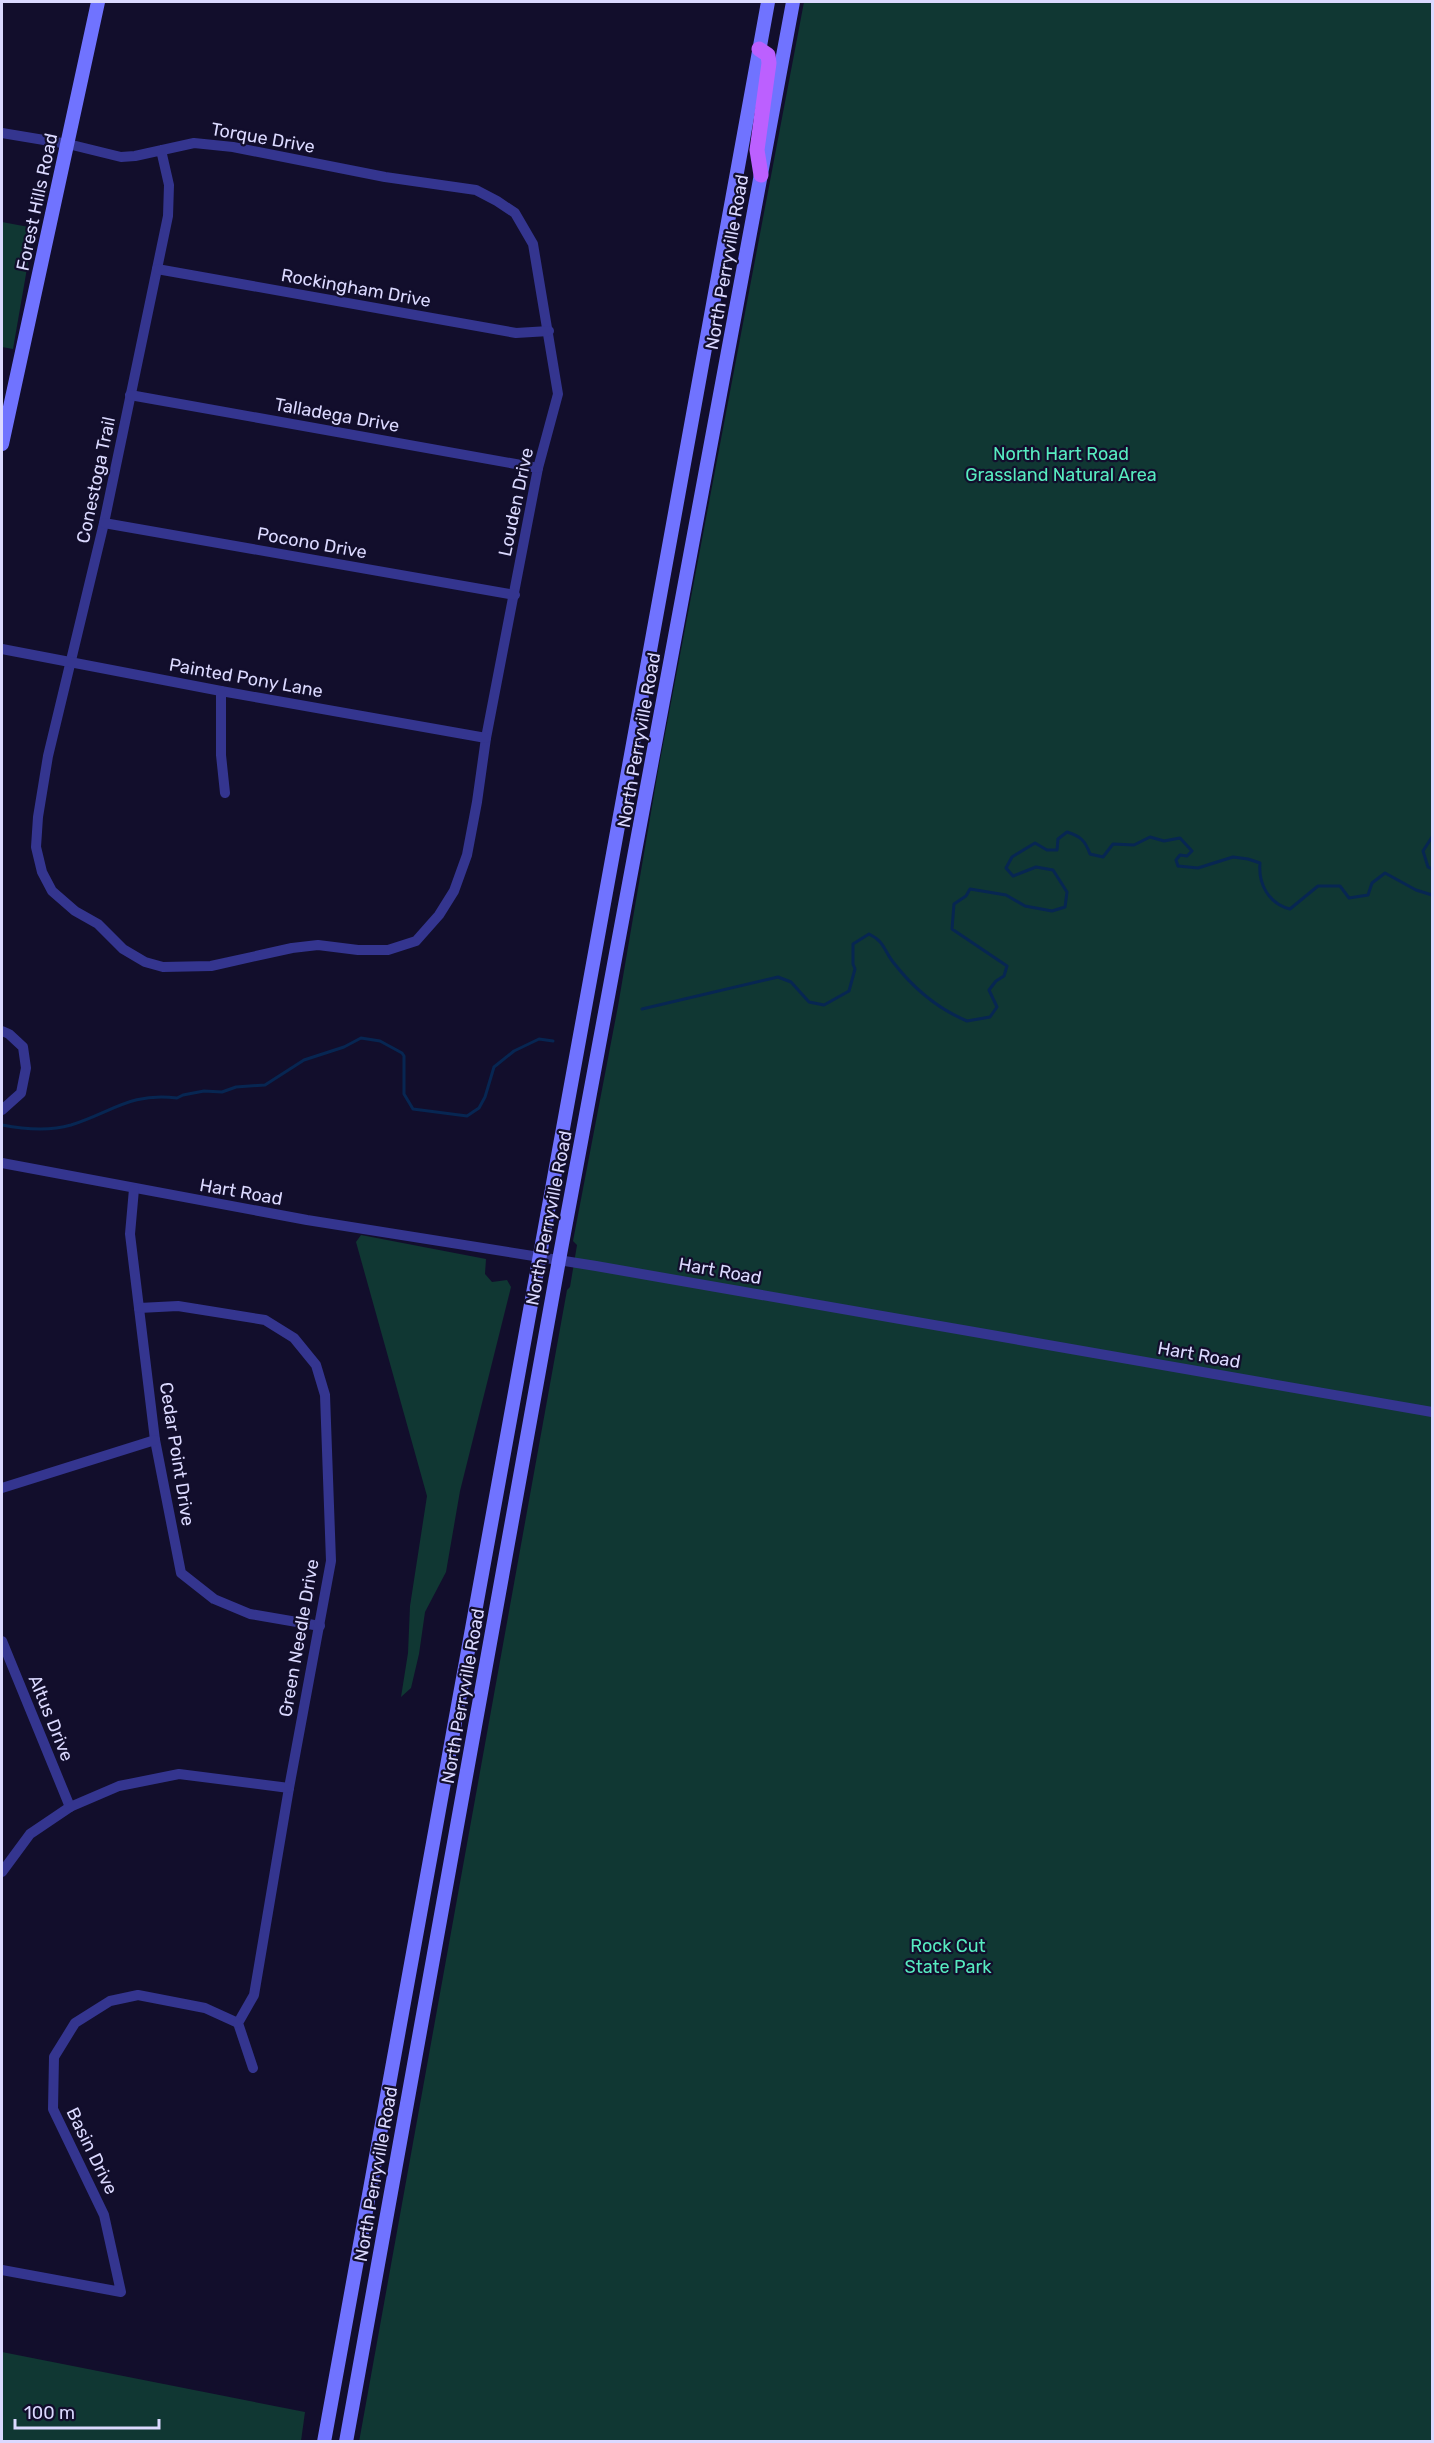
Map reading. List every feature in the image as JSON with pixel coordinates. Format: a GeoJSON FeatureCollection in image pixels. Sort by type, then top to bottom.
{"type":"FeatureCollection","features":[{"type":"Feature","properties":{"kind":"main road","name":"Forest Hills Road"},"geometry":{"type":"LineString","coordinates":[[2,444],[98,2]]}},
{"type":"Feature","properties":{"kind":"main road","name":"North Perryville Road"},"geometry":{"type":"LineString","coordinates":[[324,2442],[768,2]]}},
{"type":"Feature","properties":{"kind":"main road","name":"North Perryville Road"},"geometry":{"type":"LineString","coordinates":[[346,2442],[560,1260],[793,2]]}},
{"type":"Feature","properties":{"kind":"main road"},"geometry":{"type":"LineString","coordinates":[[759,49],[768,55],[770,63],[757,150],[761,175]]}},
{"type":"Feature","properties":{"kind":"street","name":"Torque Drive"},"geometry":{"type":"LineString","coordinates":[[2,133],[68,144],[121,157],[194,143],[233,147],[385,177],[476,190],[515,213]]}},
{"type":"Feature","properties":{"kind":"street","name":"Conestoga Trail"},"geometry":{"type":"LineString","coordinates":[[161,150],[169,185],[168,216],[104,523],[48,756],[38,817],[36,847],[42,872],[52,891],[75,911],[98,924],[123,949],[145,962],[163,966],[211,966],[309,946],[388,950],[416,941],[439,915],[454,891],[467,855],[477,802]]}},
{"type":"Feature","properties":{"kind":"street","name":"Louden Drive"},"geometry":{"type":"LineString","coordinates":[[477,802],[486,738],[538,468],[558,394],[533,244],[515,213]]}},
{"type":"Feature","properties":{"kind":"street","name":"Rockingham Drive"},"geometry":{"type":"LineString","coordinates":[[158,269],[516,333],[549,331]]}},
{"type":"Feature","properties":{"kind":"street","name":"Talladega Drive"},"geometry":{"type":"LineString","coordinates":[[130,395],[538,468]]}},
{"type":"Feature","properties":{"kind":"street","name":"Pocono Drive"},"geometry":{"type":"LineString","coordinates":[[104,523],[514,596]]}},
{"type":"Feature","properties":{"kind":"street","name":"Painted Pony Lane"},"geometry":{"type":"LineString","coordinates":[[2,649],[486,738]]}},
{"type":"Feature","properties":{"kind":"street"},"geometry":{"type":"LineString","coordinates":[[221,691],[221,755],[225,793]]}},
{"type":"Feature","properties":{"kind":"street"},"geometry":{"type":"LineString","coordinates":[[2,1031],[9,1034],[23,1047],[26,1068],[21,1093],[2,1110]]}},
{"type":"Feature","properties":{"kind":"street","name":"Hart Road"},"geometry":{"type":"LineString","coordinates":[[2,1164],[408,1238],[560,1260],[1432,1412]]}},
{"type":"Feature","properties":{"kind":"street","name":"Cedar Point Drive"},"geometry":{"type":"LineString","coordinates":[[134,1189],[130,1234],[154,1440],[181,1573],[214,1599],[250,1614],[320,1626]]}},
{"type":"Feature","properties":{"kind":"street","name":"Green Needle Drive"},"geometry":{"type":"LineString","coordinates":[[139,1308],[178,1305],[265,1320],[294,1338],[316,1365],[325,1395],[331,1562],[254,1995],[238,2023]]}},
{"type":"Feature","properties":{"kind":"street"},"geometry":{"type":"LineString","coordinates":[[2,1488],[154,1440]]}},
{"type":"Feature","properties":{"kind":"street","name":"Altus Drive"},"geometry":{"type":"LineString","coordinates":[[2,1641],[70,1807]]}},
{"type":"Feature","properties":{"kind":"street"},"geometry":{"type":"LineString","coordinates":[[2,1872],[30,1834],[70,1807],[119,1786],[179,1774],[289,1788]]}},
{"type":"Feature","properties":{"kind":"street","name":"Basin Drive"},"geometry":{"type":"LineString","coordinates":[[2,2270],[121,2292],[104,2215],[53,2109],[54,2056],[75,2024],[110,2001],[138,1995],[206,2008],[238,2023]]}},
{"type":"Feature","properties":{"kind":"street"},"geometry":{"type":"LineString","coordinates":[[238,2023],[253,2068]]}},
{"type":"Feature","properties":{"kind":"green space","name":"Rock Cut State Park"},"geometry":{"type":"Polygon","coordinates":[[[804,2],[1432,2],[1432,2441],[359,2442],[567,1290],[570,1287],[577,1245],[573,1241],[618,1006],[658,771],[804,2]]]}},
{"type":"Feature","properties":{"kind":"green space"},"geometry":{"type":"Polygon","coordinates":[[[2,222],[34,228],[13,349],[2,347],[2,222]]]}},
{"type":"Feature","properties":{"kind":"green space"},"geometry":{"type":"Polygon","coordinates":[[[361,1235],[486,1259],[485,1274],[492,1282],[507,1280],[511,1287],[460,1491],[446,1572],[425,1612],[411,1688],[401,1697],[408,1653],[410,1606],[427,1496],[356,1242],[361,1235]]]}},
{"type":"Feature","properties":{"kind":"green space"},"geometry":{"type":"Polygon","coordinates":[[[2,2352],[305,2412],[301,2441],[2,2441],[2,2352]]]}},
{"type":"Feature","properties":{"kind":"waterway"},"geometry":{"type":"LineString","coordinates":[[642,1009],[778,977],[791,982],[809,1002],[824,1005],[849,991],[855,969],[853,944],[869,934],[881,943],[893,962],[909,980],[935,1003],[967,1021],[990,1017],[997,1007],[989,990],[996,981],[1004,976],[1007,966],[952,929],[954,904],[966,896],[970,889],[1006,895],[1025,906],[1052,911],[1065,907],[1067,892],[1053,870],[1036,867],[1013,876],[1006,868],[1012,857],[1035,843],[1047,850],[1057,850],[1058,839],[1067,832],[1082,839],[1090,854],[1103,857],[1113,844],[1134,845],[1150,837],[1164,841],[1180,838],[1192,851],[1187,856],[1180,855],[1176,860],[1178,866],[1198,868],[1233,857],[1260,863],[1261,878],[1266,892],[1276,903],[1290,909],[1318,886],[1340,886],[1349,898],[1368,895],[1372,883],[1385,873],[1416,890],[1432,895]]}},
{"type":"Feature","properties":{"kind":"waterway"},"geometry":{"type":"LineString","coordinates":[[1432,837],[1423,851],[1428,867],[1432,869]]}},
{"type":"Feature","properties":{"kind":"waterway"},"geometry":{"type":"LineString","coordinates":[[2,1125],[36,1129],[63,1127],[134,1100],[177,1098],[204,1091],[222,1092],[236,1087],[265,1085],[304,1060],[344,1047],[361,1038],[380,1041],[402,1053],[404,1056],[404,1094],[413,1109],[467,1116],[479,1108],[485,1097],[494,1067],[514,1051],[539,1039],[553,1041]]}},
{"type":"Feature","properties":{"kind":"park label","name":"North Hart Road Grassland Natural Area"},"geometry":{"type":"Point","coordinates":[1061,464]}}]}
